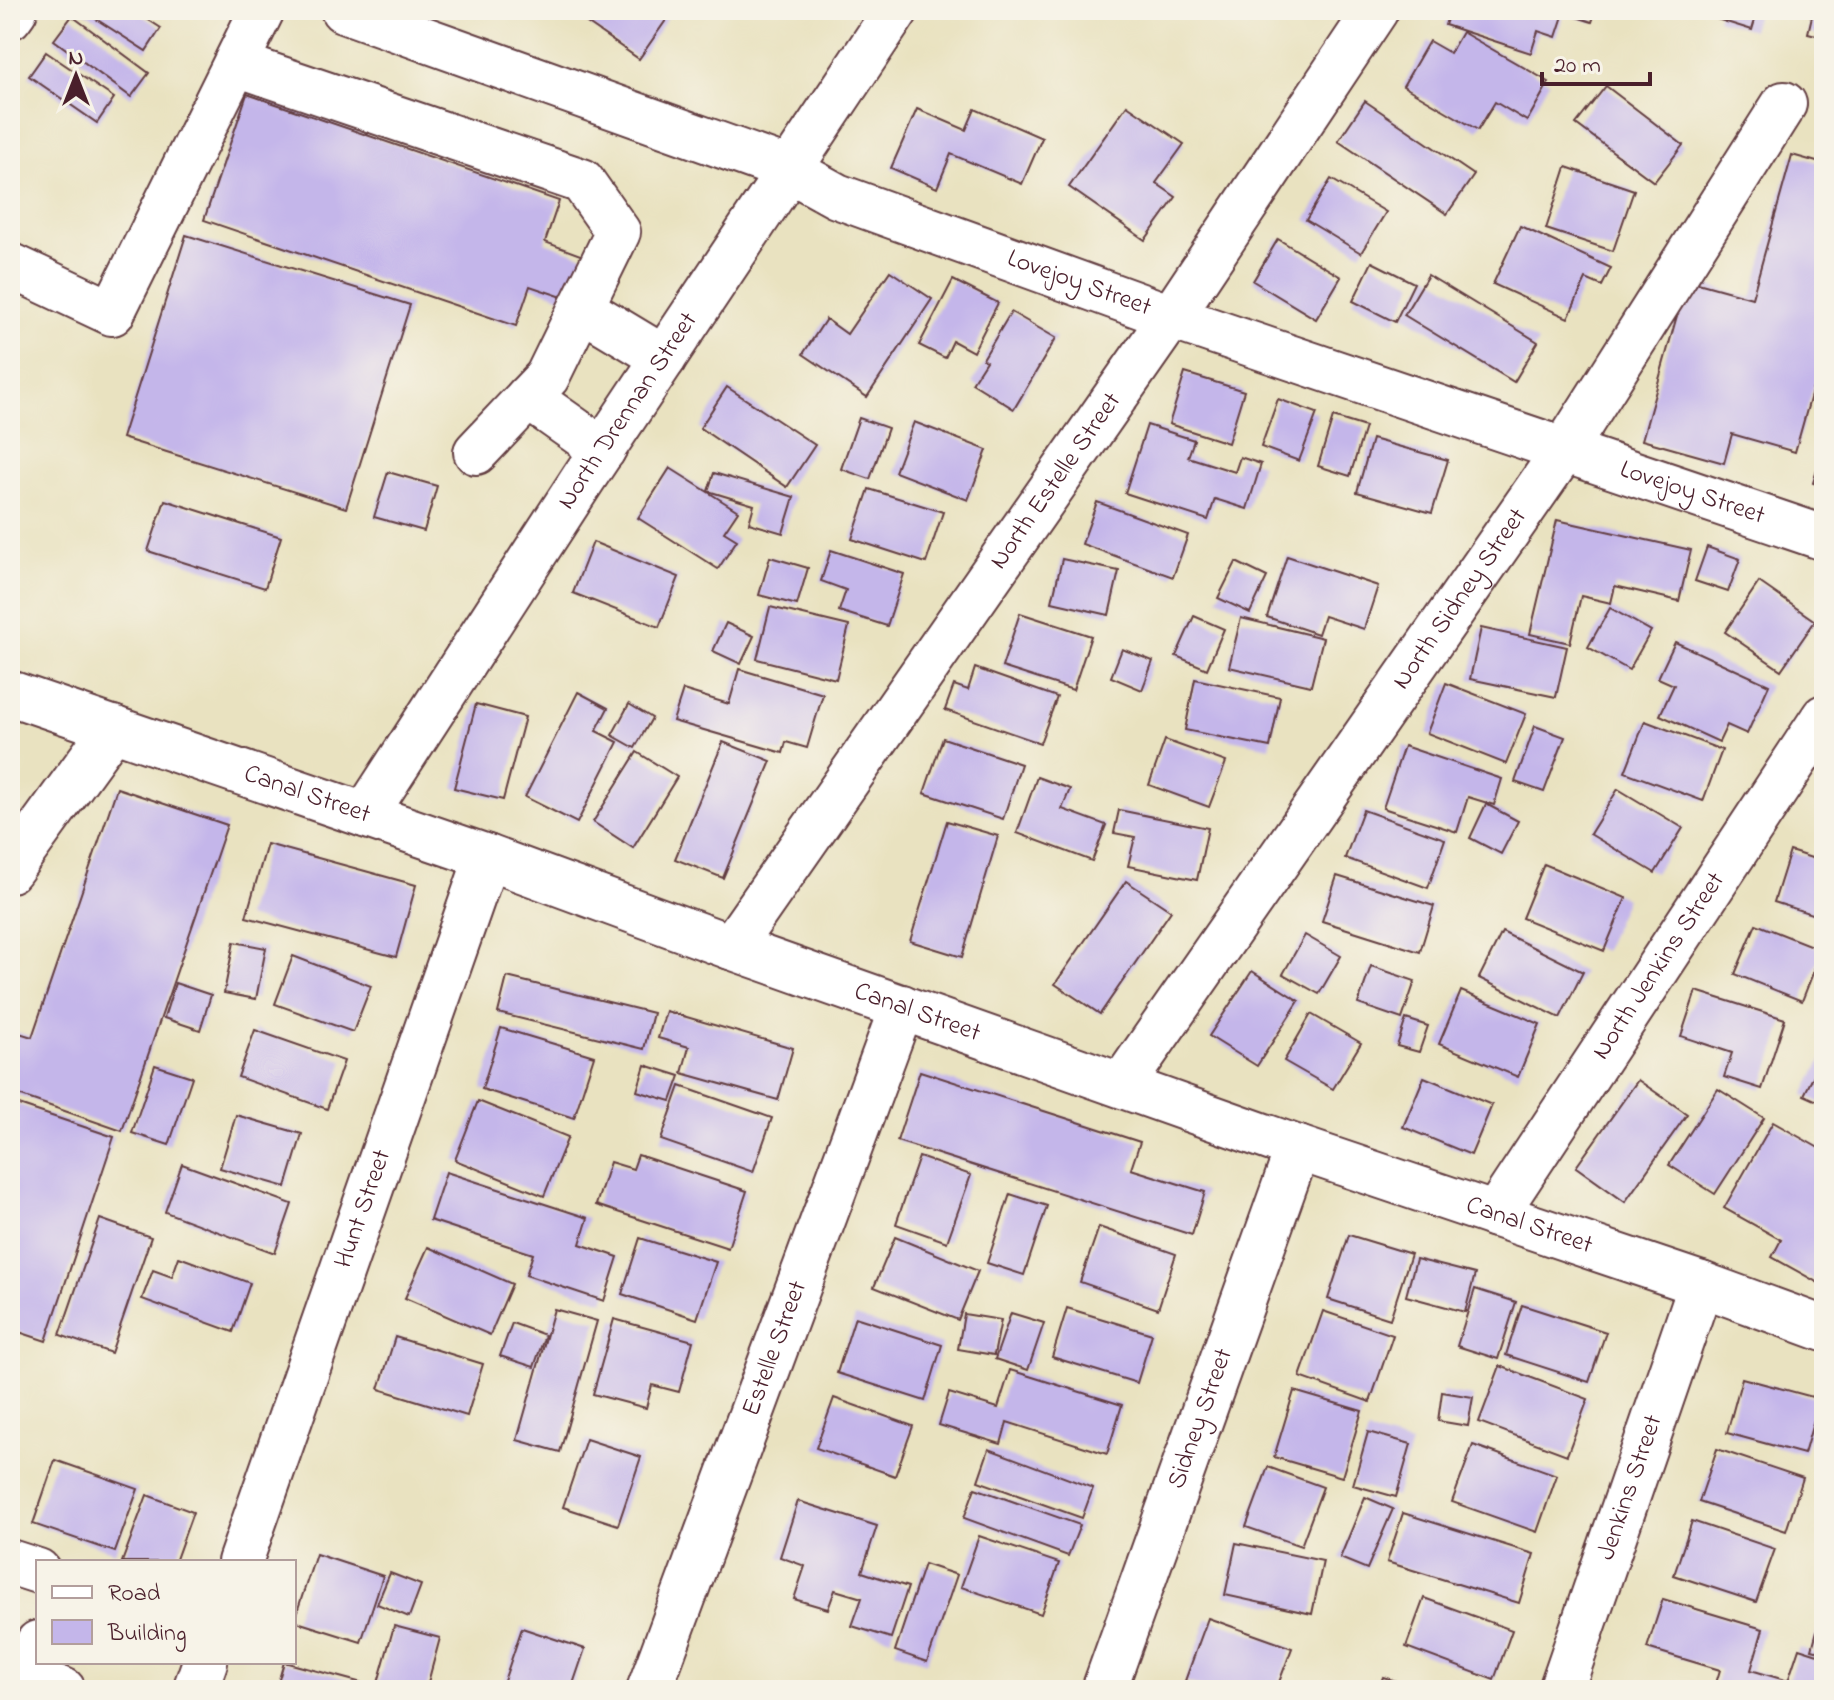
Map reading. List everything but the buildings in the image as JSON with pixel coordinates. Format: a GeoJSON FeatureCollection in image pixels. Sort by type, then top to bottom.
{"type":"FeatureCollection","features":[{"type":"Feature","properties":{"kind":"street"},"geometry":{"type":"LineString","coordinates":[[10,17],[15,10]]}},
{"type":"Feature","properties":{"kind":"street"},"geometry":{"type":"LineString","coordinates":[[10,265],[112,313],[262,10]]}},
{"type":"Feature","properties":{"kind":"street","name":"Lovejoy Street"},"geometry":{"type":"LineString","coordinates":[[343,10],[790,170],[837,196],[1171,317],[1824,538]]}},
{"type":"Feature","properties":{"kind":"street","name":"North Drennan Street"},"geometry":{"type":"LineString","coordinates":[[365,815],[896,10]]}},
{"type":"Feature","properties":{"kind":"street","name":"North Estelle Street"},"geometry":{"type":"LineString","coordinates":[[731,947],[1171,317],[1376,10]]}},
{"type":"Feature","properties":{"kind":"street"},"geometry":{"type":"LineString","coordinates":[[237,64],[582,181],[618,232],[547,377],[476,452]]}},
{"type":"Feature","properties":{"kind":"street","name":"North Sidney Street"},"geometry":{"type":"LineString","coordinates":[[1122,1085],[1563,452],[1784,104]]}},
{"type":"Feature","properties":{"kind":"street"},"geometry":{"type":"LineString","coordinates":[[581,308],[664,358]]}},
{"type":"Feature","properties":{"kind":"street"},"geometry":{"type":"LineString","coordinates":[[528,397],[603,450]]}},
{"type":"Feature","properties":{"kind":"street","name":"Canal Street"},"geometry":{"type":"LineString","coordinates":[[10,693],[487,857],[1298,1148],[1701,1284],[1824,1329]]}},
{"type":"Feature","properties":{"kind":"street","name":"North Jenkins Street"},"geometry":{"type":"LineString","coordinates":[[1495,1215],[1824,717]]}},
{"type":"Feature","properties":{"kind":"street"},"geometry":{"type":"LineString","coordinates":[[10,870],[113,728]]}},
{"type":"Feature","properties":{"kind":"street","name":"Hunt Street"},"geometry":{"type":"LineString","coordinates":[[241,1560],[487,857]]}},
{"type":"Feature","properties":{"kind":"street","name":"Estelle Street"},"geometry":{"type":"LineString","coordinates":[[649,1690],[902,1007]]}},
{"type":"Feature","properties":{"kind":"street","name":"Sidney Street"},"geometry":{"type":"LineString","coordinates":[[1104,1690],[1298,1148]]}},
{"type":"Feature","properties":{"kind":"street","name":"Jenkins Street"},"geometry":{"type":"LineString","coordinates":[[1561,1690],[1701,1284]]}},
{"type":"Feature","properties":{"kind":"street"},"geometry":{"type":"LineString","coordinates":[[10,1562],[36,1570]]}},
{"type":"Feature","properties":{"kind":"street"},"geometry":{"type":"LineString","coordinates":[[36,1648],[25,1676],[63,1690]]}},
{"type":"Feature","properties":{"kind":"street"},"geometry":{"type":"LineString","coordinates":[[195,1690],[204,1664]]}}]}
